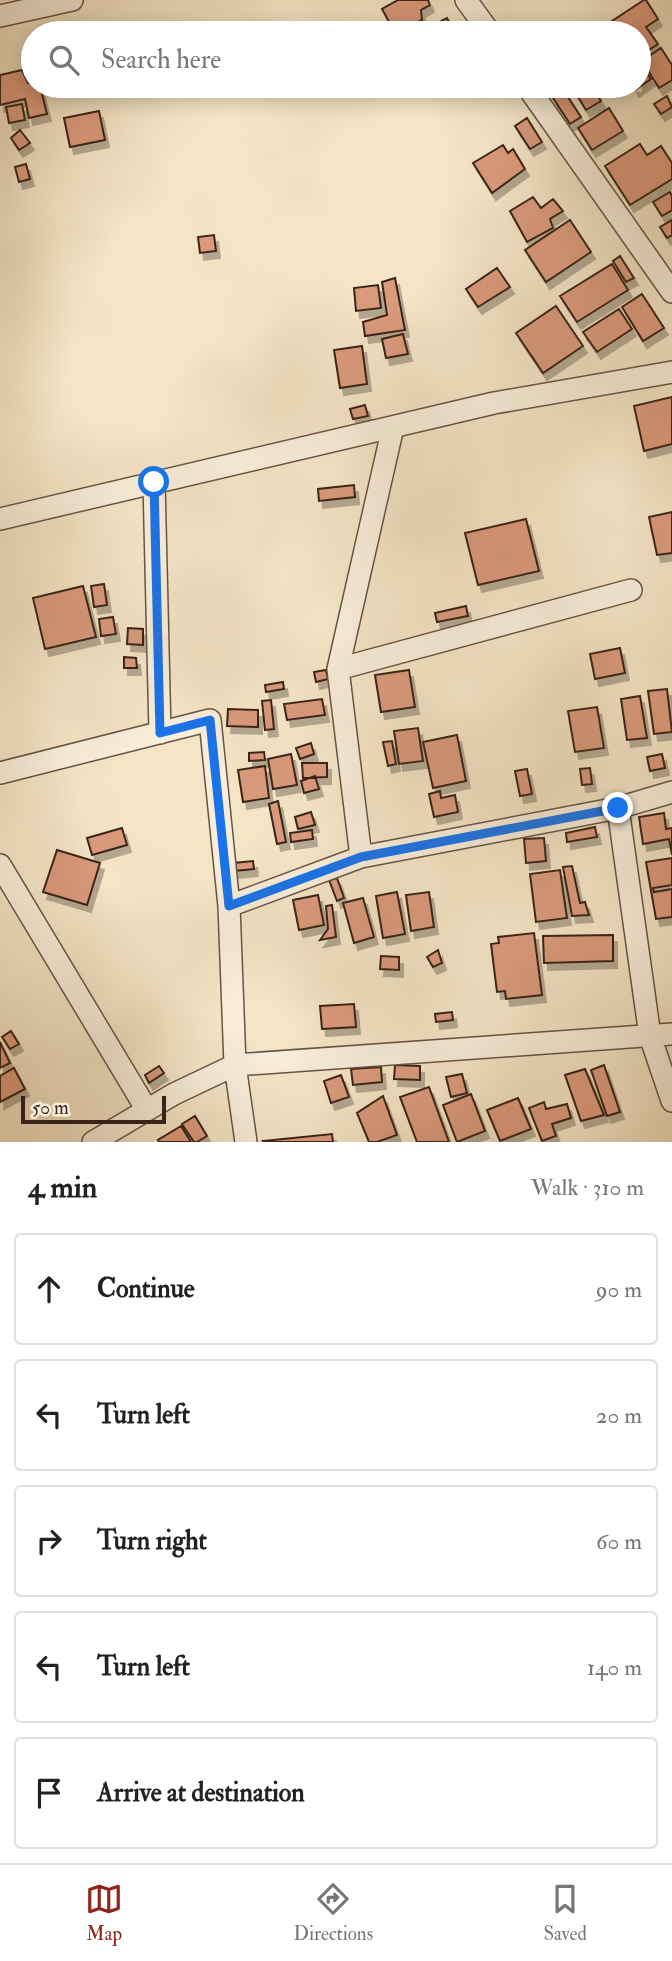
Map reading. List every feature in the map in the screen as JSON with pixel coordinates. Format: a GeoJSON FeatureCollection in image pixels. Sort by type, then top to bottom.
{"type":"FeatureCollection","features":[{"type":"Feature","properties":{"kind":"street"},"geometry":{"type":"LineString","coordinates":[[0,16],[72,0]]}},
{"type":"Feature","properties":{"kind":"street"},"geometry":{"type":"LineString","coordinates":[[466,0],[481,21]]}},
{"type":"Feature","properties":{"kind":"street"},"geometry":{"type":"LineString","coordinates":[[535,98],[672,292]]}},
{"type":"Feature","properties":{"kind":"street"},"geometry":{"type":"LineString","coordinates":[[0,519],[494,403],[672,372]]}},
{"type":"Feature","properties":{"kind":"street"},"geometry":{"type":"LineString","coordinates":[[361,857],[338,669],[393,427]]}},
{"type":"Feature","properties":{"kind":"street"},"geometry":{"type":"LineString","coordinates":[[154,482],[160,733]]}},
{"type":"Feature","properties":{"kind":"street"},"geometry":{"type":"LineString","coordinates":[[338,669],[631,590]]}},
{"type":"Feature","properties":{"kind":"street"},"geometry":{"type":"LineString","coordinates":[[0,773],[210,720],[229,906],[235,1065],[246,1142]]}},
{"type":"Feature","properties":{"kind":"street"},"geometry":{"type":"LineString","coordinates":[[229,906],[361,857],[618,808],[672,792]]}},
{"type":"Feature","properties":{"kind":"street"},"geometry":{"type":"LineString","coordinates":[[618,808],[650,1036],[672,1101]]}},
{"type":"Feature","properties":{"kind":"street"},"geometry":{"type":"LineString","coordinates":[[0,865],[147,1110]]}},
{"type":"Feature","properties":{"kind":"street"},"geometry":{"type":"LineString","coordinates":[[93,1142],[174,1094],[235,1065],[672,1034]]}},
{"type":"Feature","properties":{"kind":"building"},"geometry":{"type":"Polygon","coordinates":[[[398,0],[428,0],[430,5],[421,10],[420,21],[388,21],[382,9],[398,0]]]}},
{"type":"Feature","properties":{"kind":"building"},"geometry":{"type":"Polygon","coordinates":[[[644,0],[658,19],[651,24],[651,21],[612,21],[644,0]]]}},
{"type":"Feature","properties":{"kind":"building"},"geometry":{"type":"Polygon","coordinates":[[[651,34],[658,44],[651,49],[651,34]]]}},
{"type":"Feature","properties":{"kind":"building"},"geometry":{"type":"Polygon","coordinates":[[[661,48],[672,65],[672,80],[659,88],[651,75],[651,55],[661,48]]]}},
{"type":"Feature","properties":{"kind":"building"},"geometry":{"type":"Polygon","coordinates":[[[21,70],[21,98],[43,98],[47,114],[29,118],[25,99],[0,105],[0,75],[21,70]]]}},
{"type":"Feature","properties":{"kind":"building"},"geometry":{"type":"Polygon","coordinates":[[[667,96],[672,107],[661,114],[654,104],[667,96]]]}},
{"type":"Feature","properties":{"kind":"building"},"geometry":{"type":"Polygon","coordinates":[[[553,98],[569,98],[581,117],[570,124],[553,98]]]}},
{"type":"Feature","properties":{"kind":"building"},"geometry":{"type":"Polygon","coordinates":[[[579,98],[599,98],[601,101],[586,110],[579,98]]]}},
{"type":"Feature","properties":{"kind":"building"},"geometry":{"type":"Polygon","coordinates":[[[22,104],[25,120],[9,123],[6,107],[22,104]]]}},
{"type":"Feature","properties":{"kind":"building"},"geometry":{"type":"Polygon","coordinates":[[[609,108],[623,131],[592,150],[578,128],[609,108]]]}},
{"type":"Feature","properties":{"kind":"building"},"geometry":{"type":"Polygon","coordinates":[[[99,111],[105,140],[70,147],[64,118],[99,111]]]}},
{"type":"Feature","properties":{"kind":"building"},"geometry":{"type":"Polygon","coordinates":[[[527,118],[542,142],[530,149],[515,126],[527,118]]]}},
{"type":"Feature","properties":{"kind":"building"},"geometry":{"type":"Polygon","coordinates":[[[20,130],[30,143],[19,150],[11,138],[20,130]]]}},
{"type":"Feature","properties":{"kind":"building"},"geometry":{"type":"Polygon","coordinates":[[[640,144],[647,155],[661,146],[672,163],[672,179],[630,205],[605,166],[640,144]]]}},
{"type":"Feature","properties":{"kind":"building"},"geometry":{"type":"Polygon","coordinates":[[[503,145],[508,153],[513,149],[525,169],[492,193],[473,163],[503,145]]]}},
{"type":"Feature","properties":{"kind":"building"},"geometry":{"type":"Polygon","coordinates":[[[26,164],[30,179],[19,182],[15,167],[26,164]]]}},
{"type":"Feature","properties":{"kind":"building"},"geometry":{"type":"Polygon","coordinates":[[[670,192],[672,210],[662,216],[653,202],[670,192]]]}},
{"type":"Feature","properties":{"kind":"building"},"geometry":{"type":"Polygon","coordinates":[[[533,197],[541,208],[553,199],[563,211],[550,219],[553,228],[527,242],[510,211],[533,197]]]}},
{"type":"Feature","properties":{"kind":"building"},"geometry":{"type":"Polygon","coordinates":[[[570,220],[591,252],[546,282],[525,250],[570,220]]]}},
{"type":"Feature","properties":{"kind":"building"},"geometry":{"type":"Polygon","coordinates":[[[672,220],[672,235],[667,238],[660,227],[672,220]]]}},
{"type":"Feature","properties":{"kind":"building"},"geometry":{"type":"Polygon","coordinates":[[[214,235],[216,251],[200,253],[198,237],[214,235]]]}},
{"type":"Feature","properties":{"kind":"building"},"geometry":{"type":"Polygon","coordinates":[[[620,256],[634,278],[626,282],[613,261],[620,256]]]}},
{"type":"Feature","properties":{"kind":"building"},"geometry":{"type":"Polygon","coordinates":[[[612,264],[628,290],[577,322],[560,296],[612,264]]]}},
{"type":"Feature","properties":{"kind":"building"},"geometry":{"type":"Polygon","coordinates":[[[497,268],[510,287],[478,307],[466,289],[497,268]]]}},
{"type":"Feature","properties":{"kind":"building"},"geometry":{"type":"Polygon","coordinates":[[[395,278],[405,330],[365,336],[363,322],[387,315],[382,282],[395,278]]]}},
{"type":"Feature","properties":{"kind":"building"},"geometry":{"type":"Polygon","coordinates":[[[378,285],[381,308],[356,311],[354,288],[378,285]]]}},
{"type":"Feature","properties":{"kind":"building"},"geometry":{"type":"Polygon","coordinates":[[[642,294],[664,328],[643,341],[622,307],[642,294]]]}},
{"type":"Feature","properties":{"kind":"building"},"geometry":{"type":"Polygon","coordinates":[[[556,306],[583,346],[543,373],[516,333],[556,306]]]}},
{"type":"Feature","properties":{"kind":"building"},"geometry":{"type":"Polygon","coordinates":[[[619,309],[632,329],[597,352],[583,332],[619,309]]]}},
{"type":"Feature","properties":{"kind":"building"},"geometry":{"type":"Polygon","coordinates":[[[403,334],[408,354],[386,358],[382,339],[403,334]]]}},
{"type":"Feature","properties":{"kind":"building"},"geometry":{"type":"Polygon","coordinates":[[[362,346],[367,384],[340,388],[334,350],[362,346]]]}},
{"type":"Feature","properties":{"kind":"building"},"geometry":{"type":"Polygon","coordinates":[[[672,397],[672,444],[644,451],[634,406],[672,397]]]}},
{"type":"Feature","properties":{"kind":"building"},"geometry":{"type":"Polygon","coordinates":[[[365,405],[368,416],[353,419],[350,409],[365,405]]]}},
{"type":"Feature","properties":{"kind":"building"},"geometry":{"type":"Polygon","coordinates":[[[354,485],[355,497],[319,501],[318,489],[354,485]]]}},
{"type":"Feature","properties":{"kind":"building"},"geometry":{"type":"Polygon","coordinates":[[[672,512],[672,553],[657,555],[649,517],[672,512]]]}},
{"type":"Feature","properties":{"kind":"building"},"geometry":{"type":"Polygon","coordinates":[[[526,519],[539,571],[478,585],[465,533],[526,519]]]}},
{"type":"Feature","properties":{"kind":"building"},"geometry":{"type":"Polygon","coordinates":[[[104,584],[107,605],[94,607],[91,586],[104,584]]]}},
{"type":"Feature","properties":{"kind":"building"},"geometry":{"type":"Polygon","coordinates":[[[83,586],[96,637],[45,649],[33,598],[83,586]]]}},
{"type":"Feature","properties":{"kind":"building"},"geometry":{"type":"Polygon","coordinates":[[[466,606],[468,616],[437,622],[435,613],[466,606]]]}},
{"type":"Feature","properties":{"kind":"building"},"geometry":{"type":"Polygon","coordinates":[[[113,617],[116,634],[101,636],[99,619],[113,617]]]}},
{"type":"Feature","properties":{"kind":"building"},"geometry":{"type":"Polygon","coordinates":[[[128,628],[143,629],[143,645],[127,644],[128,628]]]}},
{"type":"Feature","properties":{"kind":"building"},"geometry":{"type":"Polygon","coordinates":[[[620,648],[625,673],[595,679],[590,654],[620,648]]]}},
{"type":"Feature","properties":{"kind":"building"},"geometry":{"type":"Polygon","coordinates":[[[124,657],[136,658],[137,668],[124,668],[124,657]]]}},
{"type":"Feature","properties":{"kind":"building"},"geometry":{"type":"Polygon","coordinates":[[[326,670],[328,679],[316,682],[314,672],[326,670]]]}},
{"type":"Feature","properties":{"kind":"building"},"geometry":{"type":"Polygon","coordinates":[[[409,670],[415,707],[381,712],[375,675],[409,670]]]}},
{"type":"Feature","properties":{"kind":"building"},"geometry":{"type":"Polygon","coordinates":[[[283,682],[284,689],[266,692],[265,685],[283,682]]]}},
{"type":"Feature","properties":{"kind":"building"},"geometry":{"type":"Polygon","coordinates":[[[667,689],[672,732],[654,734],[648,691],[667,689]]]}},
{"type":"Feature","properties":{"kind":"building"},"geometry":{"type":"Polygon","coordinates":[[[640,696],[647,738],[627,740],[621,699],[640,696]]]}},
{"type":"Feature","properties":{"kind":"building"},"geometry":{"type":"Polygon","coordinates":[[[322,699],[325,715],[287,720],[284,704],[322,699]]]}},
{"type":"Feature","properties":{"kind":"building"},"geometry":{"type":"Polygon","coordinates":[[[271,700],[274,729],[265,730],[262,701],[271,700]]]}},
{"type":"Feature","properties":{"kind":"building"},"geometry":{"type":"Polygon","coordinates":[[[597,707],[604,748],[575,752],[568,711],[597,707]]]}},
{"type":"Feature","properties":{"kind":"building"},"geometry":{"type":"Polygon","coordinates":[[[228,709],[258,710],[258,727],[227,726],[228,709]]]}},
{"type":"Feature","properties":{"kind":"building"},"geometry":{"type":"Polygon","coordinates":[[[418,728],[423,761],[399,764],[394,731],[418,728]]]}},
{"type":"Feature","properties":{"kind":"building"},"geometry":{"type":"Polygon","coordinates":[[[457,735],[466,781],[433,788],[423,742],[457,735]]]}},
{"type":"Feature","properties":{"kind":"building"},"geometry":{"type":"Polygon","coordinates":[[[392,741],[396,764],[388,766],[383,742],[392,741]]]}},
{"type":"Feature","properties":{"kind":"building"},"geometry":{"type":"Polygon","coordinates":[[[311,743],[314,754],[300,759],[296,748],[311,743]]]}},
{"type":"Feature","properties":{"kind":"building"},"geometry":{"type":"Polygon","coordinates":[[[264,752],[265,760],[249,761],[249,753],[264,752]]]}},
{"type":"Feature","properties":{"kind":"building"},"geometry":{"type":"Polygon","coordinates":[[[291,754],[297,785],[273,789],[268,759],[291,754]]]}},
{"type":"Feature","properties":{"kind":"building"},"geometry":{"type":"Polygon","coordinates":[[[662,754],[665,768],[650,771],[647,757],[662,754]]]}},
{"type":"Feature","properties":{"kind":"building"},"geometry":{"type":"Polygon","coordinates":[[[302,763],[327,763],[327,777],[303,778],[302,763]]]}},
{"type":"Feature","properties":{"kind":"building"},"geometry":{"type":"Polygon","coordinates":[[[265,766],[269,798],[243,802],[238,770],[265,766]]]}},
{"type":"Feature","properties":{"kind":"building"},"geometry":{"type":"Polygon","coordinates":[[[590,768],[592,784],[582,785],[580,769],[590,768]]]}},
{"type":"Feature","properties":{"kind":"building"},"geometry":{"type":"Polygon","coordinates":[[[527,769],[532,794],[520,796],[515,771],[527,769]]]}},
{"type":"Feature","properties":{"kind":"building"},"geometry":{"type":"Polygon","coordinates":[[[315,776],[319,789],[304,793],[301,781],[315,776]]]}},
{"type":"Feature","properties":{"kind":"building"},"geometry":{"type":"Polygon","coordinates":[[[440,791],[441,798],[455,795],[458,812],[434,817],[429,794],[440,791]]]}},
{"type":"Feature","properties":{"kind":"building"},"geometry":{"type":"Polygon","coordinates":[[[278,801],[286,842],[277,844],[269,804],[278,801]]]}},
{"type":"Feature","properties":{"kind":"building"},"geometry":{"type":"Polygon","coordinates":[[[311,812],[315,825],[298,829],[295,817],[311,812]]]}},
{"type":"Feature","properties":{"kind":"building"},"geometry":{"type":"Polygon","coordinates":[[[664,813],[666,829],[672,828],[672,855],[669,839],[643,844],[639,817],[664,813]]]}},
{"type":"Feature","properties":{"kind":"building"},"geometry":{"type":"Polygon","coordinates":[[[595,827],[597,837],[567,842],[566,833],[595,827]]]}},
{"type":"Feature","properties":{"kind":"building"},"geometry":{"type":"Polygon","coordinates":[[[122,828],[127,845],[92,855],[87,838],[122,828]]]}},
{"type":"Feature","properties":{"kind":"building"},"geometry":{"type":"Polygon","coordinates":[[[312,830],[313,839],[291,842],[290,833],[312,830]]]}},
{"type":"Feature","properties":{"kind":"building"},"geometry":{"type":"Polygon","coordinates":[[[544,838],[546,861],[526,863],[524,839],[544,838]]]}},
{"type":"Feature","properties":{"kind":"building"},"geometry":{"type":"Polygon","coordinates":[[[57,850],[100,863],[87,905],[43,892],[57,850]]]}},
{"type":"Feature","properties":{"kind":"building"},"geometry":{"type":"Polygon","coordinates":[[[672,858],[672,885],[653,888],[654,892],[672,889],[672,917],[656,919],[646,862],[672,858]]]}},
{"type":"Feature","properties":{"kind":"building"},"geometry":{"type":"Polygon","coordinates":[[[253,861],[254,869],[235,871],[234,863],[253,861]]]}},
{"type":"Feature","properties":{"kind":"building"},"geometry":{"type":"Polygon","coordinates":[[[572,866],[580,903],[585,902],[589,915],[572,916],[563,867],[572,866]]]}},
{"type":"Feature","properties":{"kind":"building"},"geometry":{"type":"Polygon","coordinates":[[[560,870],[567,918],[536,922],[530,874],[560,870]]]}},
{"type":"Feature","properties":{"kind":"building"},"geometry":{"type":"Polygon","coordinates":[[[337,878],[344,898],[337,901],[329,880],[337,878]]]}},
{"type":"Feature","properties":{"kind":"building"},"geometry":{"type":"Polygon","coordinates":[[[397,892],[405,934],[383,938],[376,896],[397,892]]]}},
{"type":"Feature","properties":{"kind":"building"},"geometry":{"type":"Polygon","coordinates":[[[429,892],[434,927],[411,931],[406,895],[429,892]]]}},
{"type":"Feature","properties":{"kind":"building"},"geometry":{"type":"Polygon","coordinates":[[[318,895],[324,925],[299,930],[293,900],[318,895]]]}},
{"type":"Feature","properties":{"kind":"building"},"geometry":{"type":"Polygon","coordinates":[[[363,898],[374,937],[354,943],[343,903],[363,898]]]}},
{"type":"Feature","properties":{"kind":"building"},"geometry":{"type":"Polygon","coordinates":[[[332,905],[336,937],[320,940],[328,929],[326,906],[332,905]]]}},
{"type":"Feature","properties":{"kind":"building"},"geometry":{"type":"Polygon","coordinates":[[[534,933],[542,995],[506,999],[505,991],[497,992],[491,944],[499,943],[498,937],[534,933]]]}},
{"type":"Feature","properties":{"kind":"building"},"geometry":{"type":"Polygon","coordinates":[[[613,935],[613,961],[544,963],[543,936],[613,935]]]}},
{"type":"Feature","properties":{"kind":"building"},"geometry":{"type":"Polygon","coordinates":[[[438,950],[442,963],[433,967],[427,957],[438,950]]]}},
{"type":"Feature","properties":{"kind":"building"},"geometry":{"type":"Polygon","coordinates":[[[381,956],[399,957],[399,970],[380,969],[381,956]]]}},
{"type":"Feature","properties":{"kind":"building"},"geometry":{"type":"Polygon","coordinates":[[[354,1004],[356,1027],[322,1029],[320,1006],[354,1004]]]}},
{"type":"Feature","properties":{"kind":"building"},"geometry":{"type":"Polygon","coordinates":[[[452,1012],[453,1020],[436,1022],[435,1014],[452,1012]]]}},
{"type":"Feature","properties":{"kind":"building"},"geometry":{"type":"Polygon","coordinates":[[[11,1031],[19,1044],[10,1049],[2,1037],[11,1031]]]}},
{"type":"Feature","properties":{"kind":"building"},"geometry":{"type":"Polygon","coordinates":[[[0,1042],[10,1063],[0,1068],[0,1042]]]}},
{"type":"Feature","properties":{"kind":"building"},"geometry":{"type":"Polygon","coordinates":[[[395,1065],[420,1066],[420,1080],[394,1079],[395,1065]]]}},
{"type":"Feature","properties":{"kind":"building"},"geometry":{"type":"Polygon","coordinates":[[[604,1065],[620,1112],[607,1116],[591,1070],[604,1065]]]}},
{"type":"Feature","properties":{"kind":"building"},"geometry":{"type":"Polygon","coordinates":[[[159,1066],[164,1073],[149,1083],[145,1075],[159,1066]]]}},
{"type":"Feature","properties":{"kind":"building"},"geometry":{"type":"Polygon","coordinates":[[[381,1067],[382,1082],[353,1085],[351,1069],[381,1067]]]}},
{"type":"Feature","properties":{"kind":"building"},"geometry":{"type":"Polygon","coordinates":[[[14,1068],[25,1089],[0,1102],[0,1076],[14,1068]]]}},
{"type":"Feature","properties":{"kind":"building"},"geometry":{"type":"Polygon","coordinates":[[[585,1069],[604,1115],[581,1121],[565,1075],[585,1069]]]}},
{"type":"Feature","properties":{"kind":"building"},"geometry":{"type":"Polygon","coordinates":[[[462,1074],[467,1093],[451,1097],[446,1077],[462,1074]]]}},
{"type":"Feature","properties":{"kind":"building"},"geometry":{"type":"Polygon","coordinates":[[[341,1075],[349,1097],[331,1103],[324,1081],[341,1075]]]}},
{"type":"Feature","properties":{"kind":"building"},"geometry":{"type":"Polygon","coordinates":[[[429,1087],[449,1142],[417,1142],[400,1097],[429,1087]]]}},
{"type":"Feature","properties":{"kind":"building"},"geometry":{"type":"Polygon","coordinates":[[[471,1094],[485,1131],[457,1142],[443,1105],[471,1094]]]}},
{"type":"Feature","properties":{"kind":"building"},"geometry":{"type":"Polygon","coordinates":[[[383,1096],[397,1135],[369,1142],[357,1113],[383,1096]]]}},
{"type":"Feature","properties":{"kind":"building"},"geometry":{"type":"Polygon","coordinates":[[[518,1098],[531,1129],[500,1141],[487,1110],[518,1098]]]}},
{"type":"Feature","properties":{"kind":"building"},"geometry":{"type":"Polygon","coordinates":[[[544,1102],[546,1109],[567,1104],[571,1118],[552,1124],[556,1136],[542,1141],[529,1108],[544,1102]]]}},
{"type":"Feature","properties":{"kind":"building"},"geometry":{"type":"Polygon","coordinates":[[[195,1116],[207,1136],[197,1142],[194,1142],[182,1124],[195,1116]]]}},
{"type":"Feature","properties":{"kind":"building"},"geometry":{"type":"Polygon","coordinates":[[[181,1126],[191,1142],[159,1142],[158,1140],[181,1126]]]}},
{"type":"Feature","properties":{"kind":"building"},"geometry":{"type":"Polygon","coordinates":[[[332,1134],[333,1142],[263,1141],[332,1134]]]}},
{"type":"Feature","properties":{"kind":"route"},"geometry":{"type":"LineString","coordinates":[[154,482],[160,733],[210,720],[229,906],[361,857],[618,808]]}}]}
